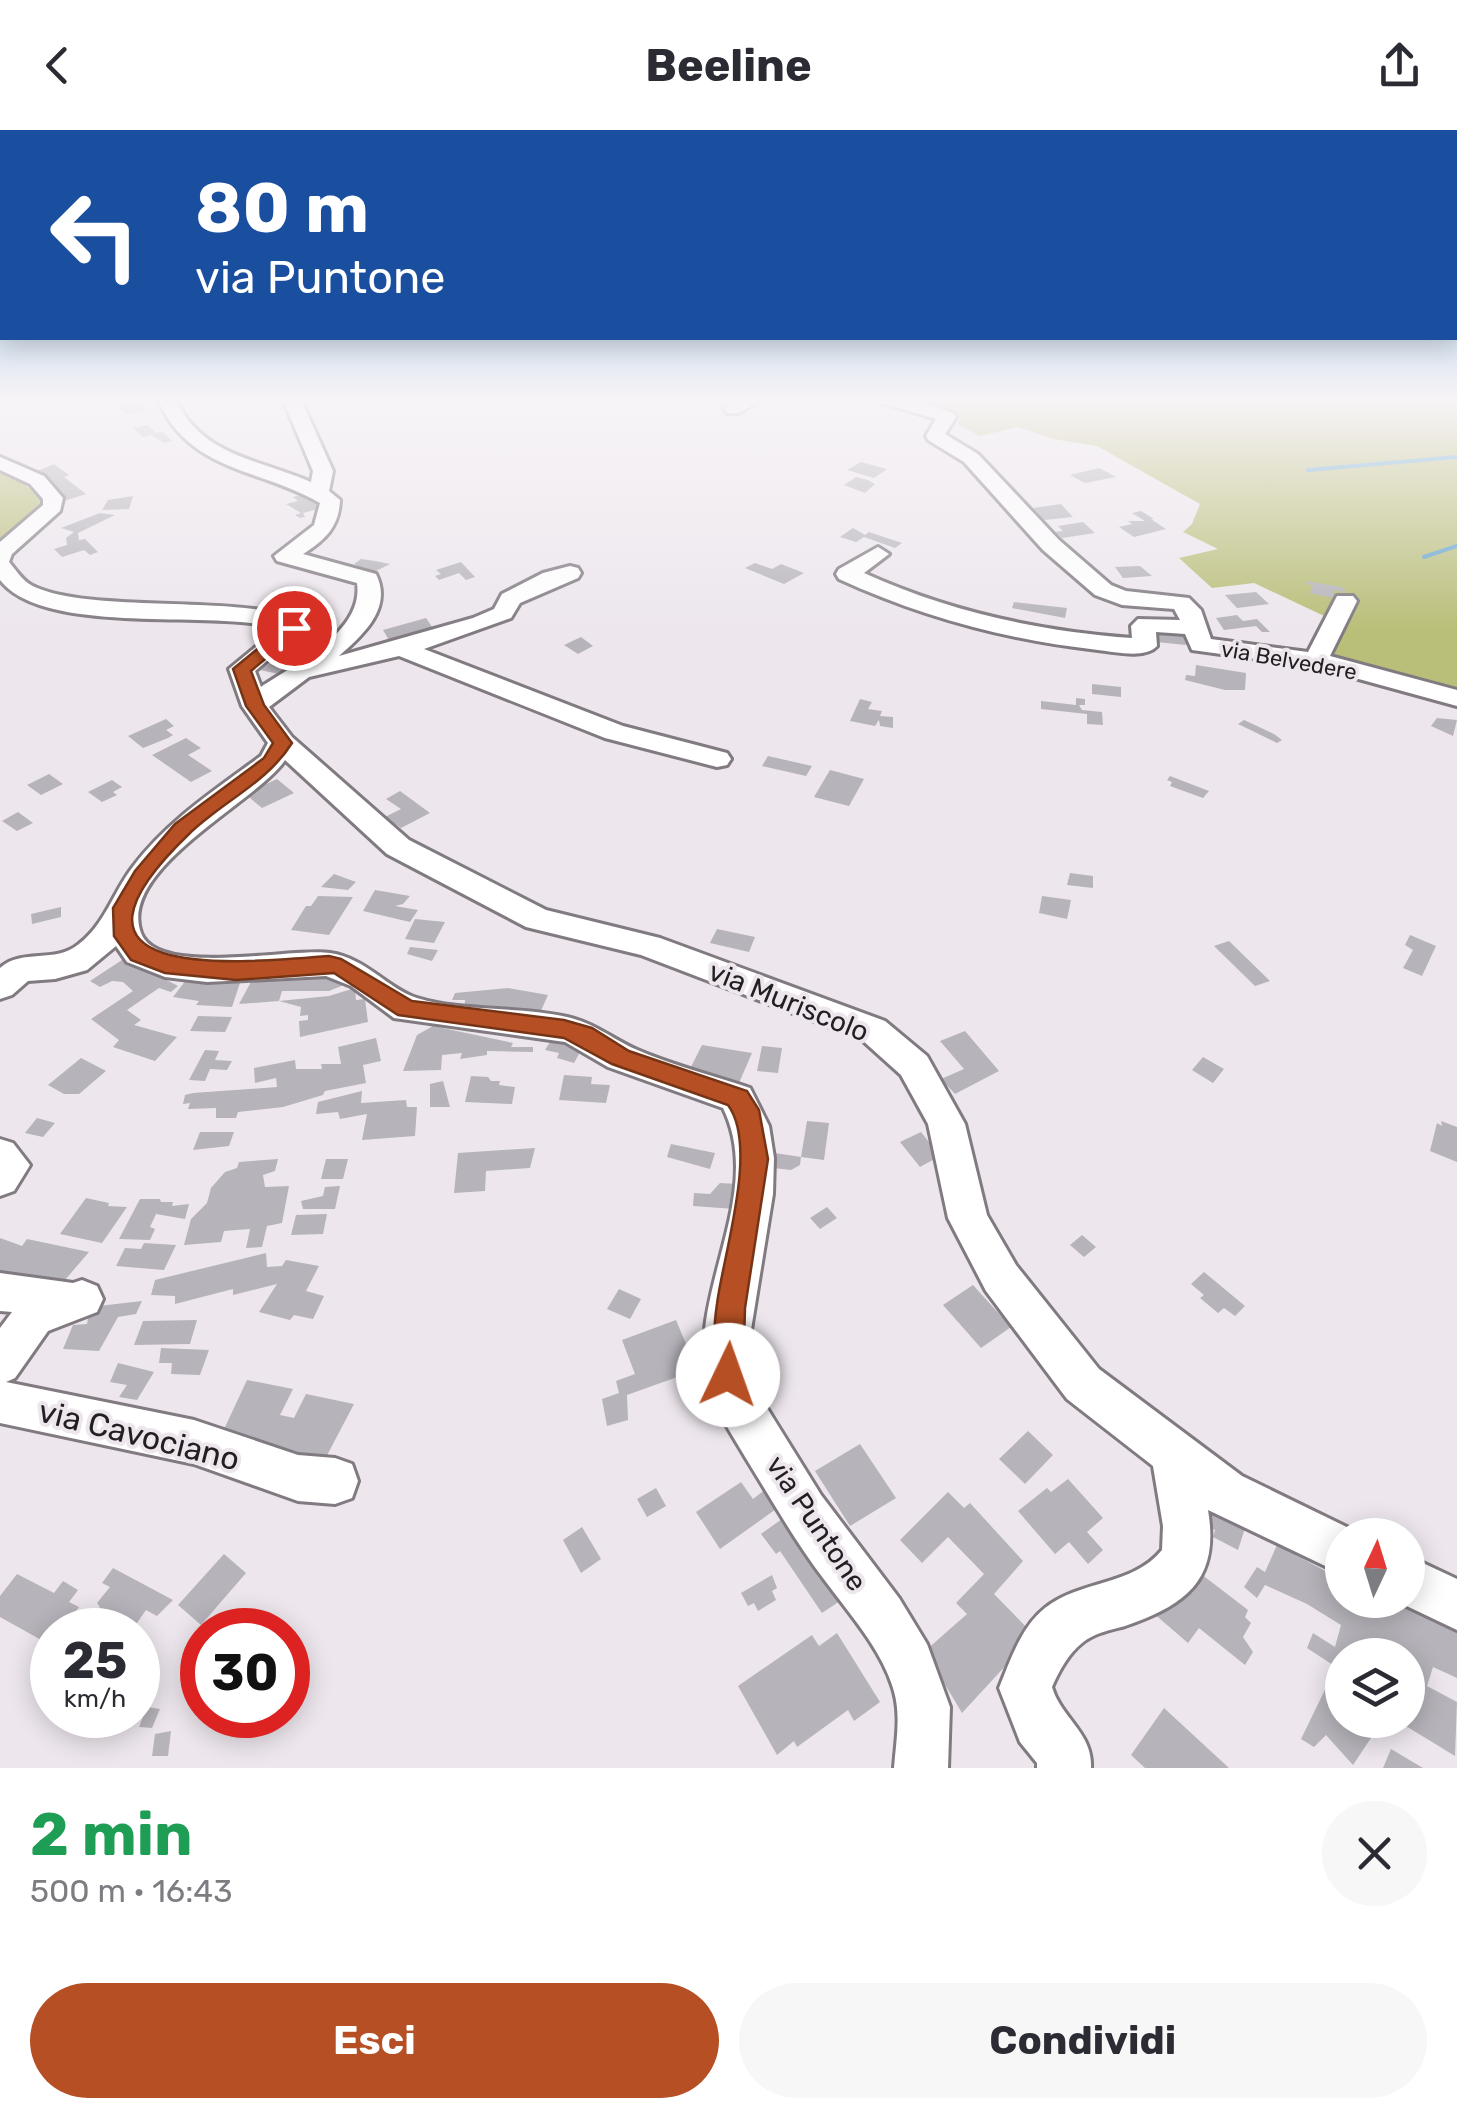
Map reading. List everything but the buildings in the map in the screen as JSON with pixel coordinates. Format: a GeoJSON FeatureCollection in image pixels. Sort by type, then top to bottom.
{"type":"FeatureCollection","features":[{"type":"Feature","properties":{"kind":"street"},"geometry":{"type":"LineString","coordinates":[[0,987],[20,969],[53,971],[71,965],[94,949],[124,914],[143,876],[182,829],[271,762],[282,743],[255,706],[242,669],[294,628],[286,621],[94,606],[54,600],[21,589],[0,562],[2,552],[52,507],[53,498],[34,478]]}},
{"type":"Feature","properties":{"kind":"street"},"geometry":{"type":"LineString","coordinates":[[255,706],[270,690],[323,658],[370,610],[374,596],[368,579],[285,556],[330,521],[330,500],[281,478]]}},
{"type":"Feature","properties":{"kind":"street"},"geometry":{"type":"LineString","coordinates":[[313,490],[320,478]]}},
{"type":"Feature","properties":{"kind":"street","name":"via Belvedere"},"geometry":{"type":"LineString","coordinates":[[990,478],[1051,544],[1103,590],[1122,598],[1181,604],[1189,610],[1197,636],[1316,660],[1457,698]]}},
{"type":"Feature","properties":{"kind":"street"},"geometry":{"type":"LineString","coordinates":[[878,554],[847,574],[901,601],[959,621],[1067,639],[1145,646],[1146,624],[1197,636]]}},
{"type":"Feature","properties":{"kind":"street"},"geometry":{"type":"LineString","coordinates":[[296,674],[480,623],[503,613],[510,600],[570,572]]}},
{"type":"Feature","properties":{"kind":"street"},"geometry":{"type":"LineString","coordinates":[[1316,660],[1345,601]]}},
{"type":"Feature","properties":{"kind":"street"},"geometry":{"type":"LineString","coordinates":[[401,648],[614,732],[716,760]]}},
{"type":"Feature","properties":{"kind":"street","name":"via Muriscolo"},"geometry":{"type":"LineString","coordinates":[[282,743],[398,847],[537,919],[649,946],[872,1030],[914,1066],[946,1124],[968,1218],[1001,1278],[1084,1384],[1225,1493],[1325,1542]]}},
{"type":"Feature","properties":{"kind":"street","name":"via Puntone"},"geometry":{"type":"LineString","coordinates":[[124,914],[125,936],[139,954],[165,965],[236,972],[329,964],[341,967],[406,1009],[583,1034],[620,1058],[738,1098],[746,1110],[755,1159],[731,1308],[728,1375],[742,1410],[807,1515],[880,1614],[916,1680],[924,1708],[921,1768]]}},
{"type":"Feature","properties":{"kind":"street"},"geometry":{"type":"LineString","coordinates":[[0,1154],[11,1165],[0,1180]]}},
{"type":"Feature","properties":{"kind":"street"},"geometry":{"type":"LineString","coordinates":[[0,1292],[39,1300],[82,1299],[33,1317],[0,1364]]}},
{"type":"Feature","properties":{"kind":"street","name":"via Cavociano"},"geometry":{"type":"LineString","coordinates":[[0,1402],[194,1442],[298,1478],[335,1481]]}},
{"type":"Feature","properties":{"kind":"street"},"geometry":{"type":"LineString","coordinates":[[1071,1763],[1039,1723],[1025,1688],[1038,1656],[1072,1619],[1137,1600],[1176,1572],[1187,1548],[1174,1454]]}},
{"type":"Feature","properties":{"kind":"street"},"geometry":{"type":"LineString","coordinates":[[1425,1589],[1457,1604]]}},
{"type":"Feature","properties":{"kind":"green space"},"geometry":{"type":"Polygon","coordinates":[[[0,478],[15,478],[45,499],[42,507],[0,545],[0,478]]]}},
{"type":"Feature","properties":{"kind":"green space"},"geometry":{"type":"Polygon","coordinates":[[[1155,478],[1457,478],[1457,695],[1334,658],[1337,622],[1254,583],[1212,588],[1179,558],[1218,549],[1183,532],[1192,524],[1200,504],[1155,478]]]}},
{"type":"Feature","properties":{"kind":"waterway"},"geometry":{"type":"LineString","coordinates":[[1424,557],[1457,546]]}},
{"type":"Feature","properties":{"kind":"route"},"geometry":{"type":"LineString","coordinates":[[294,628],[242,669],[255,706],[282,743],[271,762],[182,829],[143,876],[124,908],[125,936],[139,954],[165,965],[236,972],[329,964],[341,967],[406,1009],[583,1034],[620,1058],[738,1098],[751,1127],[755,1159],[731,1308],[728,1375]]}}]}
